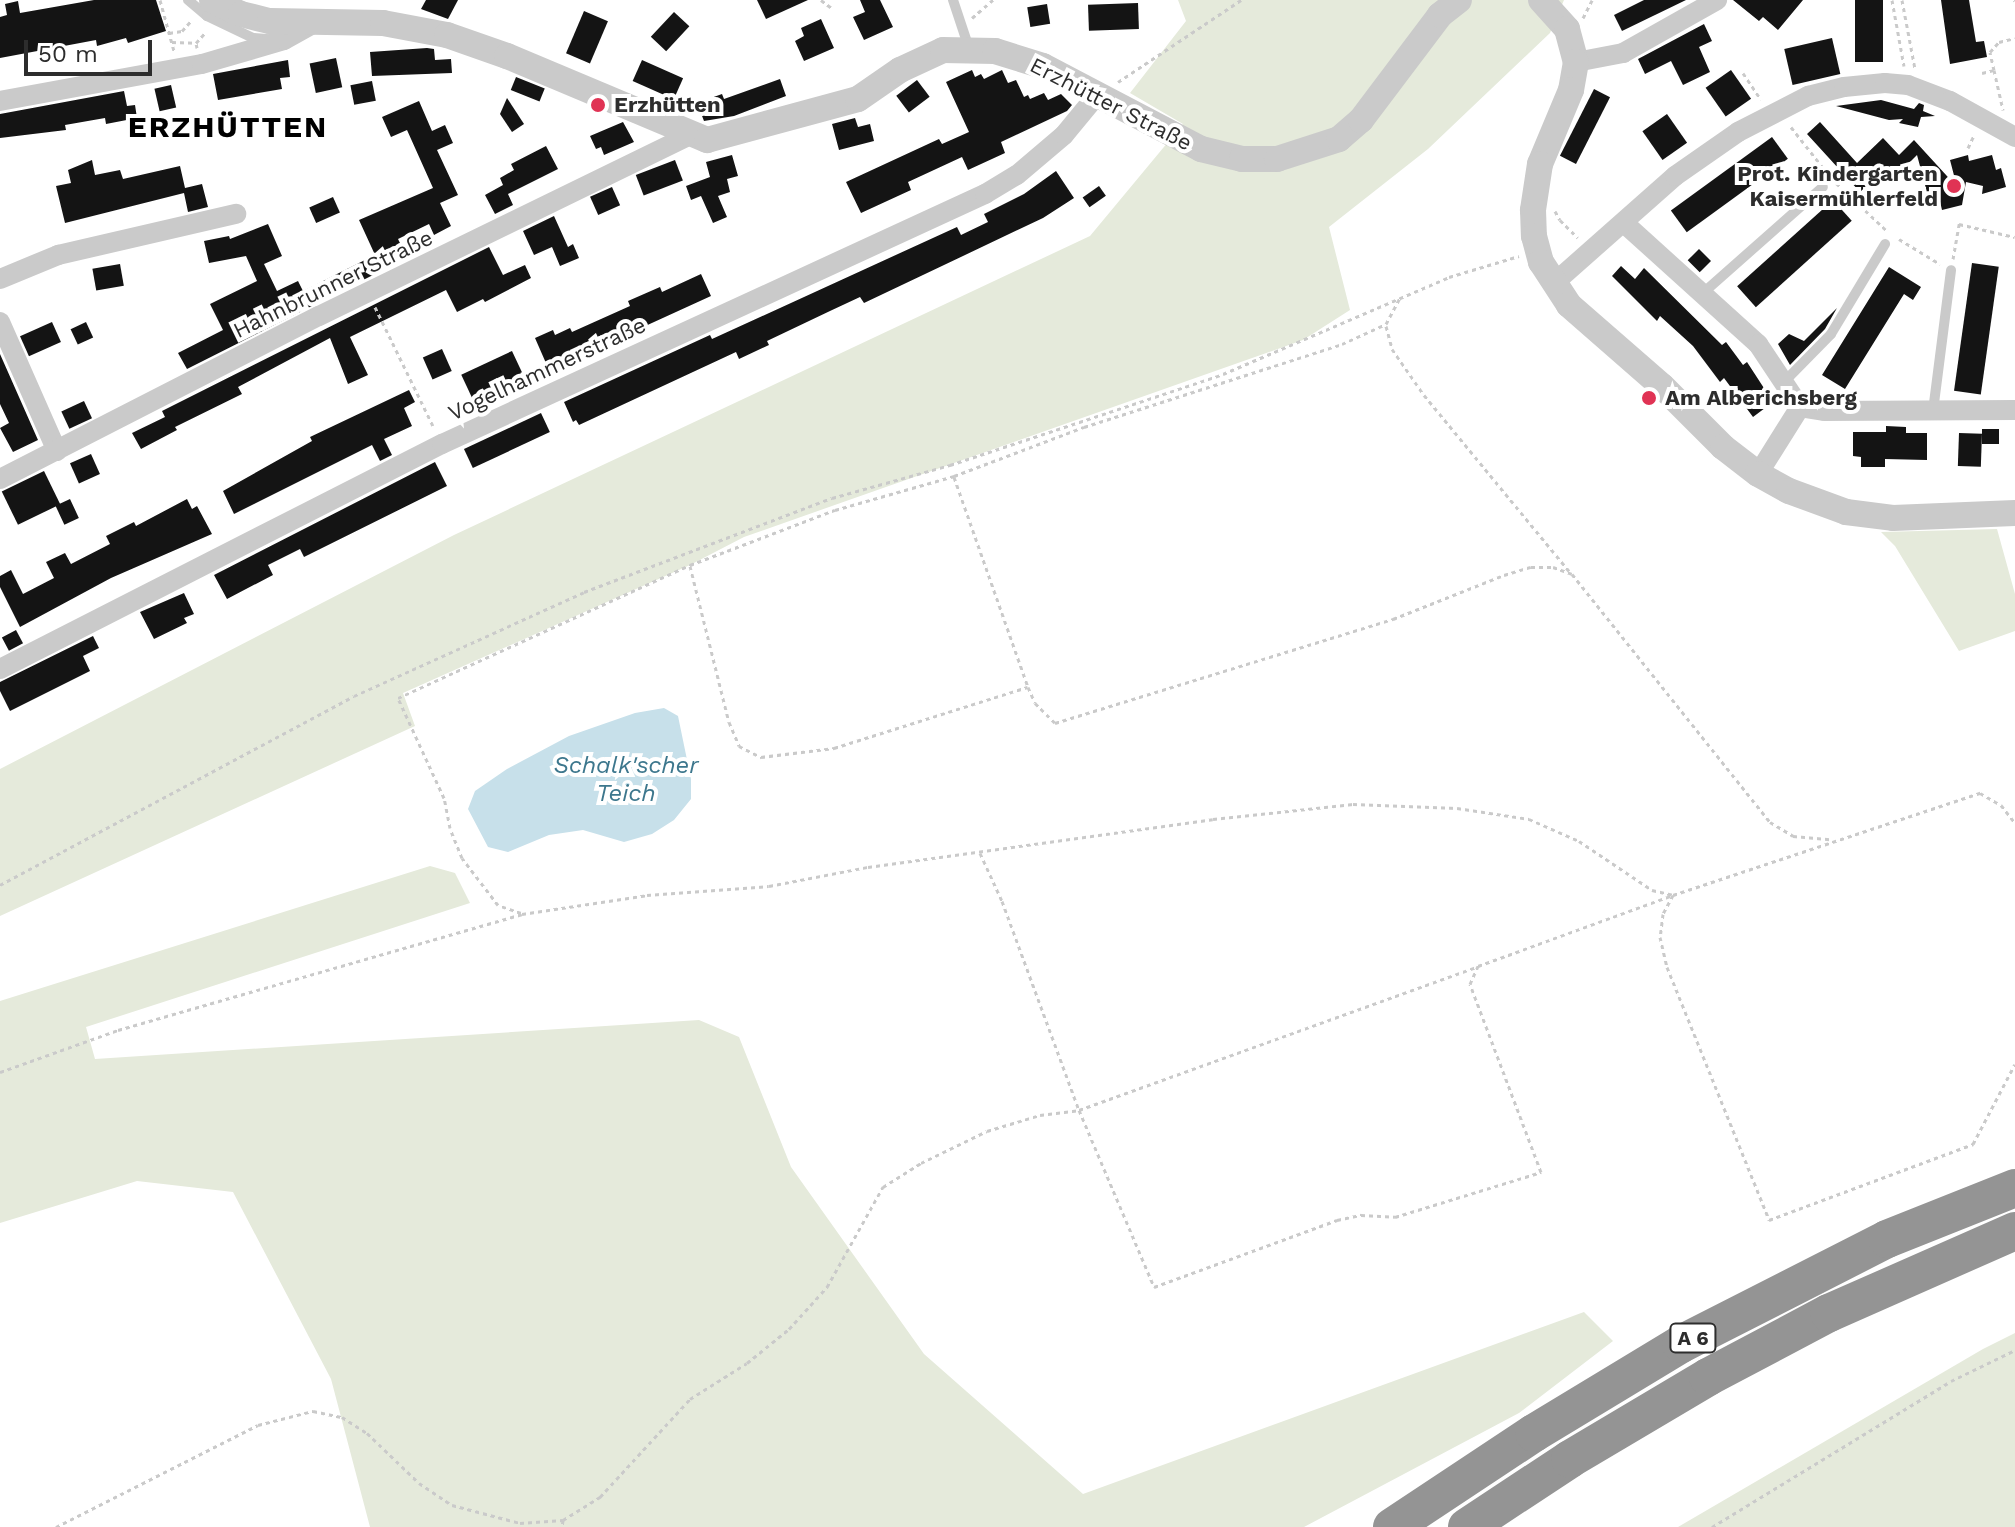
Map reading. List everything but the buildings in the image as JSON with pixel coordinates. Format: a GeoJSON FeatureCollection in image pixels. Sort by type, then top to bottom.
{"type":"FeatureCollection","features":[{"type":"Feature","properties":{"kind":"highway","name":"A 6"},"geometry":{"type":"LineString","coordinates":[[1392,1527],[1534,1433],[1681,1344],[1887,1239],[2015,1188]]}},
{"type":"Feature","properties":{"kind":"highway","name":"A 6"},"geometry":{"type":"LineString","coordinates":[[1467,1527],[1570,1459],[1708,1377],[1829,1313],[2015,1231]]}},
{"type":"Feature","properties":{"kind":"street","name":"Erzhütter Straße"},"geometry":{"type":"LineString","coordinates":[[203,8],[270,21],[383,23],[447,35],[521,61],[707,140],[828,110],[858,99],[925,57],[943,50],[995,51],[1043,66],[1201,149],[1242,159],[1277,159],[1307,152],[1339,139],[1361,120],[1440,15],[1459,0]]}},
{"type":"Feature","properties":{"kind":"street"},"geometry":{"type":"LineString","coordinates":[[1541,0],[1567,29],[1576,62],[1571,90],[1537,178],[1533,210],[1538,251],[1553,284],[1593,330],[1662,386],[1723,447],[1758,474],[1809,499],[1868,516],[1916,519],[2015,513]]}},
{"type":"Feature","properties":{"kind":"street"},"geometry":{"type":"LineString","coordinates":[[1576,62],[1623,53],[1717,0]]}},
{"type":"Feature","properties":{"kind":"street"},"geometry":{"type":"LineString","coordinates":[[0,101],[178,70],[284,40],[317,22]]}},
{"type":"Feature","properties":{"kind":"street"},"geometry":{"type":"LineString","coordinates":[[1553,284],[1675,176],[1774,111],[1844,87],[1885,83],[1913,87],[1962,106],[2012,135]]}},
{"type":"Feature","properties":{"kind":"street","name":"Vogelhammerstraße"},"geometry":{"type":"LineString","coordinates":[[0,669],[442,444],[985,194],[1017,175],[1064,135],[1097,95]]}},
{"type":"Feature","properties":{"kind":"street","name":"Hahnbrunner Straße"},"geometry":{"type":"LineString","coordinates":[[0,479],[319,316],[690,135]]}},
{"type":"Feature","properties":{"kind":"street"},"geometry":{"type":"LineString","coordinates":[[0,279],[58,255],[237,212]]}},
{"type":"Feature","properties":{"kind":"street"},"geometry":{"type":"LineString","coordinates":[[1624,223],[1758,344],[1800,407],[1824,411],[1932,413],[2015,410]]}},
{"type":"Feature","properties":{"kind":"street"},"geometry":{"type":"LineString","coordinates":[[0,322],[57,451]]}},
{"type":"Feature","properties":{"kind":"street"},"geometry":{"type":"LineString","coordinates":[[1758,474],[1800,407]]}},
{"type":"Feature","properties":{"kind":"lane"},"geometry":{"type":"LineString","coordinates":[[188,0],[207,16],[253,38],[284,40]]}},
{"type":"Feature","properties":{"kind":"lane"},"geometry":{"type":"LineString","coordinates":[[953,0],[969,50]]}},
{"type":"Feature","properties":{"kind":"lane"},"geometry":{"type":"LineString","coordinates":[[1703,293],[1823,187]]}},
{"type":"Feature","properties":{"kind":"lane"},"geometry":{"type":"LineString","coordinates":[[1784,382],[1831,334],[1885,244]]}},
{"type":"Feature","properties":{"kind":"lane"},"geometry":{"type":"LineString","coordinates":[[1932,413],[1951,270]]}},
{"type":"Feature","properties":{"kind":"path"},"geometry":{"type":"LineString","coordinates":[[160,0],[178,70]]}},
{"type":"Feature","properties":{"kind":"path"},"geometry":{"type":"LineString","coordinates":[[821,0],[833,9]]}},
{"type":"Feature","properties":{"kind":"path"},"geometry":{"type":"LineString","coordinates":[[985,7],[993,0]]}},
{"type":"Feature","properties":{"kind":"path"},"geometry":{"type":"LineString","coordinates":[[1097,95],[1241,0]]}},
{"type":"Feature","properties":{"kind":"path"},"geometry":{"type":"LineString","coordinates":[[1892,0],[1913,87]]}},
{"type":"Feature","properties":{"kind":"path"},"geometry":{"type":"LineString","coordinates":[[1902,0],[1913,87]]}},
{"type":"Feature","properties":{"kind":"path"},"geometry":{"type":"LineString","coordinates":[[169,33],[182,31],[203,8]]}},
{"type":"Feature","properties":{"kind":"path"},"geometry":{"type":"LineString","coordinates":[[2012,135],[1990,52],[1999,42],[2015,38]]}},
{"type":"Feature","properties":{"kind":"path"},"geometry":{"type":"LineString","coordinates":[[172,42],[196,43]]}},
{"type":"Feature","properties":{"kind":"path"},"geometry":{"type":"LineString","coordinates":[[1982,73],[1994,70]]}},
{"type":"Feature","properties":{"kind":"path"},"geometry":{"type":"LineString","coordinates":[[1743,73],[1832,178],[1891,234],[1951,270],[1959,224],[2015,237]]}},
{"type":"Feature","properties":{"kind":"path"},"geometry":{"type":"LineString","coordinates":[[1552,204],[1560,220],[1595,250]]}},
{"type":"Feature","properties":{"kind":"path"},"geometry":{"type":"LineString","coordinates":[[0,885],[354,696],[584,592],[832,498],[950,465],[1223,374],[1300,344],[1402,295],[1449,277],[1538,251]]}},
{"type":"Feature","properties":{"kind":"path"},"geometry":{"type":"LineString","coordinates":[[522,914],[498,905],[462,858],[450,828],[444,798],[398,698],[690,565],[835,510],[954,476],[1084,427],[1342,344],[1386,324],[1402,295]]}},
{"type":"Feature","properties":{"kind":"path"},"geometry":{"type":"LineString","coordinates":[[377,311],[442,444]]}},
{"type":"Feature","properties":{"kind":"path"},"geometry":{"type":"LineString","coordinates":[[1386,324],[1392,349],[1424,395],[1770,822],[1793,836],[1833,840]]}},
{"type":"Feature","properties":{"kind":"path"},"geometry":{"type":"LineString","coordinates":[[954,476],[1028,687],[1035,703],[1055,723],[1393,619],[1531,567],[1553,567],[1572,574]]}},
{"type":"Feature","properties":{"kind":"path"},"geometry":{"type":"LineString","coordinates":[[690,565],[729,722],[739,746],[761,757],[834,748],[1028,687]]}},
{"type":"Feature","properties":{"kind":"path"},"geometry":{"type":"LineString","coordinates":[[56,1527],[258,1425],[313,1411],[342,1417],[367,1433],[419,1483],[452,1505],[520,1523],[563,1520],[600,1497],[690,1399],[747,1363],[789,1329],[827,1287],[883,1187],[921,1163],[987,1131],[1040,1115],[1079,1110],[1673,895],[1980,793],[2001,805],[2015,823]]}},
{"type":"Feature","properties":{"kind":"path"},"geometry":{"type":"LineString","coordinates":[[0,1072],[118,1030],[522,914],[647,895],[769,886],[868,867],[1213,819],[1353,804],[1457,808],[1529,819],[1579,841],[1652,890],[1673,895]]}},
{"type":"Feature","properties":{"kind":"path"},"geometry":{"type":"LineString","coordinates":[[980,853],[1002,901],[1079,1110],[1154,1287],[1337,1220],[1361,1215],[1395,1217],[1541,1172],[1470,984],[1478,966]]}},
{"type":"Feature","properties":{"kind":"path"},"geometry":{"type":"LineString","coordinates":[[1673,895],[1663,914],[1660,937],[1667,967],[1769,1220],[1973,1144],[2015,1064]]}},
{"type":"Feature","properties":{"kind":"path"},"geometry":{"type":"LineString","coordinates":[[1712,1527],[1951,1381],[2015,1350]]}},
{"type":"Feature","properties":{"kind":"path"},"geometry":{"type":"LineString","coordinates":[[562,1527],[563,1520]]}},
{"type":"Feature","properties":{"kind":"shaded area"},"geometry":{"type":"Polygon","coordinates":[[[1178,0],[1564,0],[1550,33],[1428,149],[1329,227],[1350,310],[1303,340],[744,537],[690,565],[403,693],[415,726],[0,916],[0,769],[454,535],[1090,236],[1183,124],[1130,93],[1186,21],[1178,0]]]}},
{"type":"Feature","properties":{"kind":"shaded area"},"geometry":{"type":"Polygon","coordinates":[[[1997,529],[2015,594],[2015,631],[1959,651],[1895,546],[1881,532],[1997,529]]]}},
{"type":"Feature","properties":{"kind":"shaded area"},"geometry":{"type":"Polygon","coordinates":[[[430,866],[455,873],[470,903],[86,1027],[95,1059],[699,1020],[739,1037],[791,1167],[924,1354],[1083,1494],[1584,1312],[1613,1341],[1519,1413],[1304,1527],[370,1527],[331,1379],[233,1192],[137,1181],[0,1223],[0,1001],[430,866]]]}},
{"type":"Feature","properties":{"kind":"shaded area"},"geometry":{"type":"Polygon","coordinates":[[[2015,1333],[2015,1527],[1678,1527],[1983,1349],[2015,1333]]]}},
{"type":"Feature","properties":{"kind":"water","name":"Schalk'scher Teich"},"geometry":{"type":"Polygon","coordinates":[[[664,708],[678,716],[691,779],[691,799],[674,820],[652,834],[624,842],[583,830],[549,835],[508,852],[488,847],[468,809],[475,791],[507,769],[569,736],[635,713],[664,708]]]}},
{"type":"Feature","properties":{"kind":"place","name":"Erzhütten"},"geometry":{"type":"Point","coordinates":[598,105]}},
{"type":"Feature","properties":{"kind":"place","name":"Prot. Kindergarten Kaisermühlerfeld"},"geometry":{"type":"Point","coordinates":[1954,186]}},
{"type":"Feature","properties":{"kind":"place","name":"Am Alberichsberg"},"geometry":{"type":"Point","coordinates":[1649,398]}},
{"type":"Feature","properties":{"kind":"district","name":"ERZHÜTTEN"},"geometry":{"type":"Point","coordinates":[228,127]}}]}
